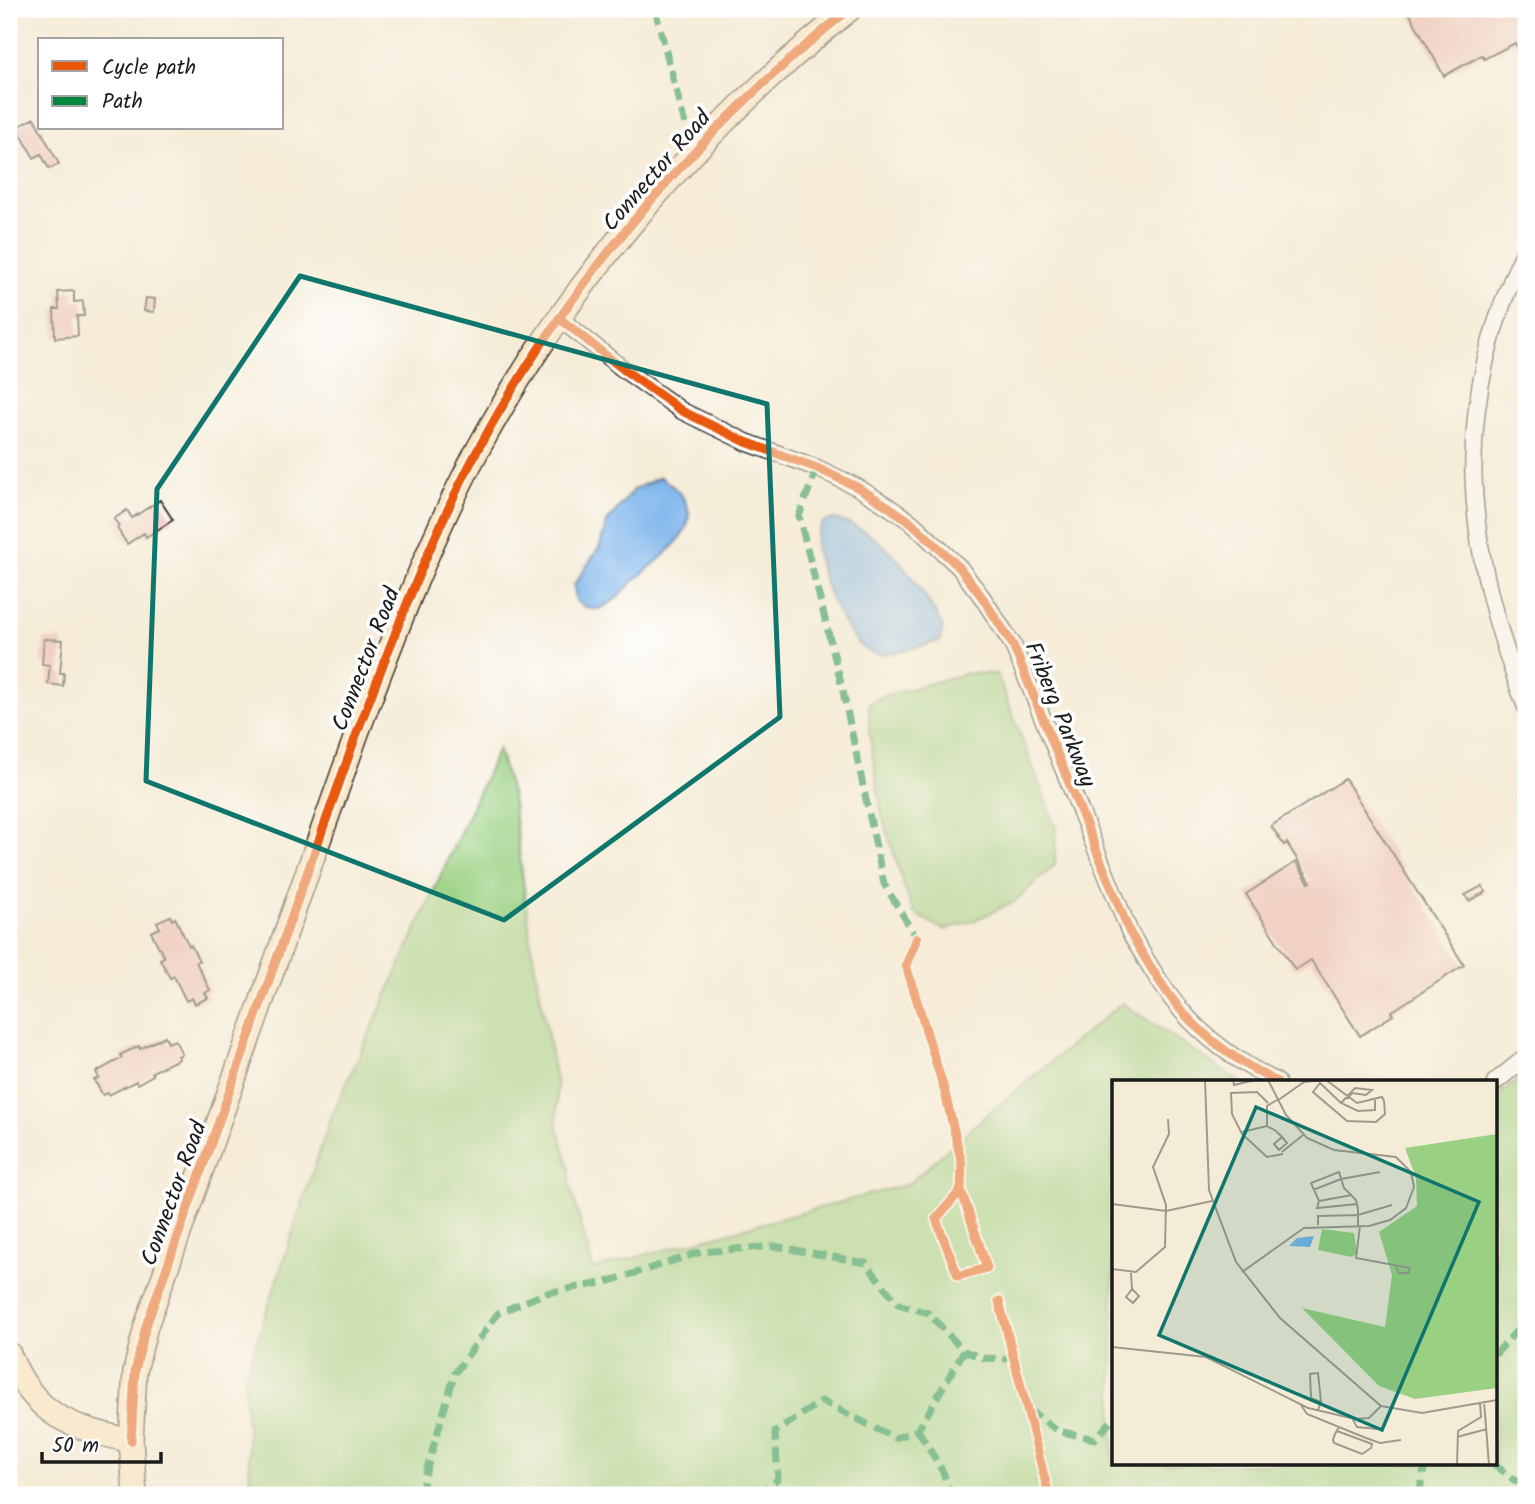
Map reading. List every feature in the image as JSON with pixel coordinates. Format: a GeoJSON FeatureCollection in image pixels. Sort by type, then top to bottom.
{"type":"FeatureCollection","features":[{"type":"Feature","properties":{"kind":"street","name":"Connector Road"},"geometry":{"type":"LineString","coordinates":[[135,1495],[131,1441],[135,1371],[146,1326],[389,648],[428,553],[472,461],[507,398],[559,318],[651,202],[729,116],[807,43],[850,9]]}},
{"type":"Feature","properties":{"kind":"street"},"geometry":{"type":"LineString","coordinates":[[1526,248],[1509,285],[1483,366],[1473,459],[1479,549],[1504,649],[1526,707]]}},
{"type":"Feature","properties":{"kind":"street","name":"Friberg Parkway"},"geometry":{"type":"LineString","coordinates":[[559,318],[682,411],[746,442],[857,486],[911,522],[959,568],[982,597],[1013,645],[1130,933],[1181,1010],[1212,1040],[1247,1067],[1273,1080]]}},
{"type":"Feature","properties":{"kind":"street"},"geometry":{"type":"LineString","coordinates":[[1496,1081],[1526,1057]]}},
{"type":"Feature","properties":{"kind":"street"},"geometry":{"type":"LineString","coordinates":[[9,1354],[34,1400],[50,1413],[94,1433],[131,1441]]}},
{"type":"Feature","properties":{"kind":"highlighted area"},"geometry":{"type":"Polygon","coordinates":[[[300,276],[767,404],[780,717],[504,920],[146,781],[157,489],[300,276]]]}},
{"type":"Feature","properties":{"kind":"green space"},"geometry":{"type":"Polygon","coordinates":[[[968,673],[997,674],[1056,828],[1055,865],[1014,902],[973,921],[944,930],[914,913],[904,887],[882,816],[869,731],[869,703],[883,696],[968,673]]]}},
{"type":"Feature","properties":{"kind":"green space"},"geometry":{"type":"Polygon","coordinates":[[[498,749],[512,797],[532,950],[557,1086],[557,1124],[593,1269],[908,1184],[1122,1003],[1237,1080],[1112,1080],[1112,1466],[1496,1466],[1496,1095],[1526,1075],[1526,1495],[251,1495],[244,1380],[329,1122],[498,749]]]}},
{"type":"Feature","properties":{"kind":"water"},"geometry":{"type":"Polygon","coordinates":[[[660,477],[678,492],[687,506],[689,519],[684,532],[675,544],[612,602],[596,609],[583,606],[576,601],[574,585],[600,546],[607,522],[633,490],[660,477]]]}},
{"type":"Feature","properties":{"kind":"water"},"geometry":{"type":"Polygon","coordinates":[[[834,519],[853,525],[870,535],[899,561],[923,593],[943,627],[940,641],[898,652],[876,654],[865,649],[854,638],[834,604],[816,550],[816,538],[822,523],[834,519]]]}},
{"type":"Feature","properties":{"kind":"building"},"geometry":{"type":"Polygon","coordinates":[[[1407,9],[1526,9],[1526,54],[1522,56],[1515,43],[1484,59],[1482,55],[1444,76],[1407,9]]]}},
{"type":"Feature","properties":{"kind":"building"},"geometry":{"type":"Polygon","coordinates":[[[34,118],[38,130],[41,130],[59,164],[49,169],[41,154],[34,158],[17,127],[34,118]]]}},
{"type":"Feature","properties":{"kind":"building"},"geometry":{"type":"Polygon","coordinates":[[[74,291],[74,302],[83,301],[84,316],[77,316],[78,336],[55,338],[54,309],[59,309],[58,292],[74,291]]]}},
{"type":"Feature","properties":{"kind":"building"},"geometry":{"type":"Polygon","coordinates":[[[146,298],[155,299],[154,312],[144,311],[146,298]]]}},
{"type":"Feature","properties":{"kind":"building"},"geometry":{"type":"Polygon","coordinates":[[[160,500],[173,520],[146,537],[144,533],[127,544],[114,519],[127,510],[132,518],[160,500]]]}},
{"type":"Feature","properties":{"kind":"building"},"geometry":{"type":"Polygon","coordinates":[[[44,639],[63,640],[60,673],[64,673],[63,686],[48,684],[50,665],[42,664],[44,639]]]}},
{"type":"Feature","properties":{"kind":"building"},"geometry":{"type":"Polygon","coordinates":[[[1345,779],[1464,965],[1391,1012],[1393,1015],[1360,1036],[1311,960],[1295,970],[1246,894],[1296,862],[1309,883],[1311,882],[1287,843],[1284,845],[1271,826],[1345,779]]]}},
{"type":"Feature","properties":{"kind":"building"},"geometry":{"type":"Polygon","coordinates":[[[1482,886],[1486,892],[1469,901],[1465,895],[1482,886]]]}},
{"type":"Feature","properties":{"kind":"building"},"geometry":{"type":"Polygon","coordinates":[[[170,916],[172,920],[175,918],[189,946],[191,945],[210,990],[205,993],[208,998],[195,1004],[192,998],[186,1001],[174,976],[170,978],[160,959],[164,957],[151,932],[160,928],[157,922],[170,916]]]}},
{"type":"Feature","properties":{"kind":"building"},"geometry":{"type":"Polygon","coordinates":[[[165,1036],[168,1043],[175,1040],[182,1054],[178,1056],[179,1059],[152,1072],[153,1075],[137,1084],[136,1081],[109,1095],[103,1095],[94,1080],[99,1078],[96,1072],[122,1058],[120,1055],[139,1046],[140,1049],[165,1036]]]}},
{"type":"Feature","properties":{"kind":"marked path"},"geometry":{"type":"LineString","coordinates":[[655,9],[693,155]]}},
{"type":"Feature","properties":{"kind":"marked path"},"geometry":{"type":"LineString","coordinates":[[817,468],[799,516],[842,687],[884,884],[917,938]]}},
{"type":"Feature","properties":{"kind":"marked path"},"geometry":{"type":"LineString","coordinates":[[426,1495],[423,1482],[455,1373],[498,1313],[546,1293],[607,1282],[701,1252],[774,1246],[866,1263],[898,1304],[928,1313],[964,1351],[983,1358],[1014,1359]]}},
{"type":"Feature","properties":{"kind":"marked path"},"geometry":{"type":"LineString","coordinates":[[1496,1354],[1526,1320]]}},
{"type":"Feature","properties":{"kind":"marked path"},"geometry":{"type":"LineString","coordinates":[[757,1495],[778,1479],[775,1432],[822,1401],[895,1438],[918,1430],[964,1351]]}},
{"type":"Feature","properties":{"kind":"marked path"},"geometry":{"type":"LineString","coordinates":[[1028,1409],[1058,1431],[1095,1439],[1112,1420]]}},
{"type":"Feature","properties":{"kind":"marked path"},"geometry":{"type":"LineString","coordinates":[[918,1430],[943,1472],[951,1495]]}},
{"type":"Feature","properties":{"kind":"marked path"},"geometry":{"type":"LineString","coordinates":[[1419,1495],[1425,1466]]}},
{"type":"Feature","properties":{"kind":"marked path"},"geometry":{"type":"LineString","coordinates":[[1496,1466],[1514,1480],[1526,1485]]}},
{"type":"Feature","properties":{"kind":"cycle path"},"geometry":{"type":"LineString","coordinates":[[131,1441],[135,1371],[146,1326],[357,733],[412,590],[477,451],[553,328],[596,268],[642,211],[690,156],[742,104],[850,9]]}},
{"type":"Feature","properties":{"kind":"cycle path"},"geometry":{"type":"LineString","coordinates":[[559,318],[682,411],[746,442],[817,468],[857,487],[886,505],[911,522],[959,567],[1013,645],[1130,933],[1154,973],[1174,1001],[1202,1032],[1251,1068],[1273,1080]]}},
{"type":"Feature","properties":{"kind":"cycle path"},"geometry":{"type":"LineString","coordinates":[[917,938],[906,965],[944,1089],[962,1164],[961,1190],[987,1268],[958,1276],[936,1219],[961,1190]]}},
{"type":"Feature","properties":{"kind":"cycle path"},"geometry":{"type":"LineString","coordinates":[[999,1301],[1049,1495]]}}]}
